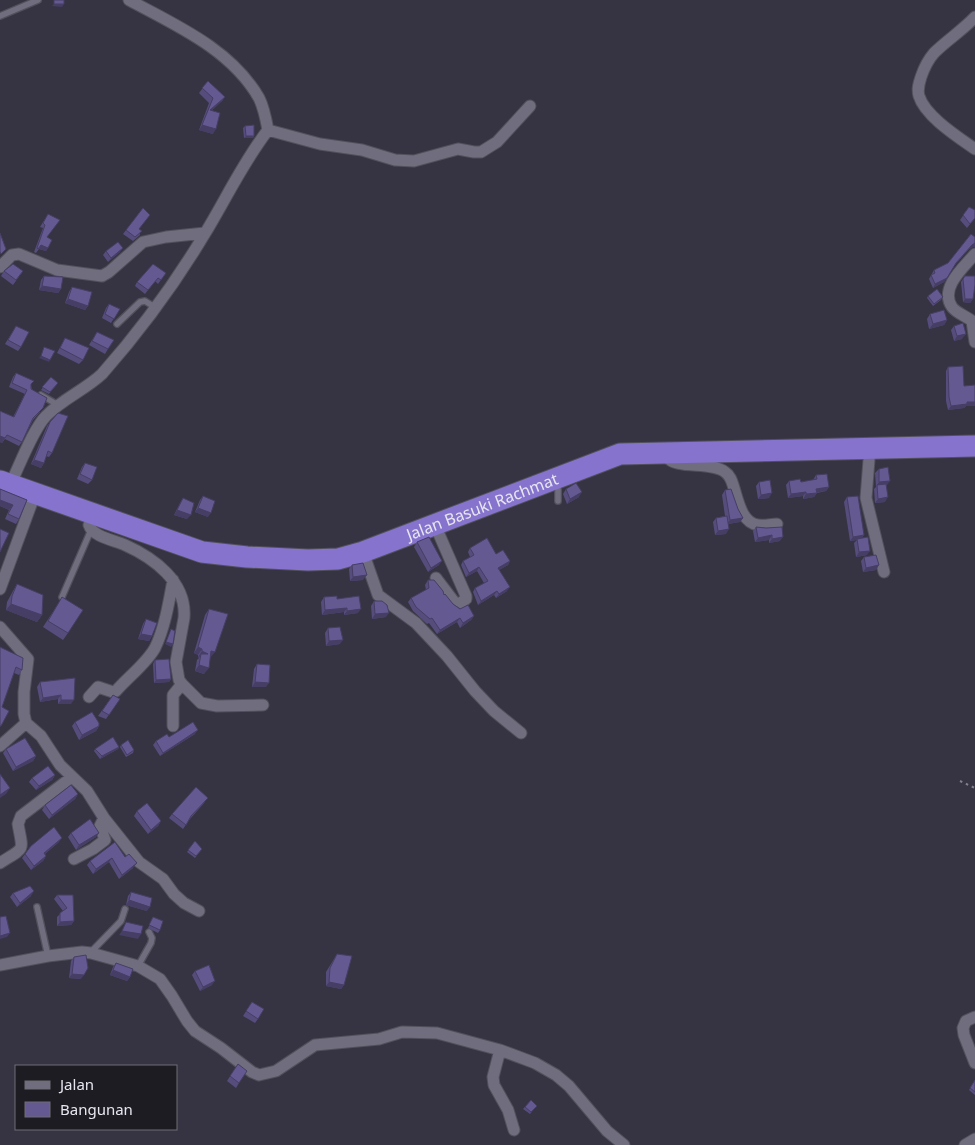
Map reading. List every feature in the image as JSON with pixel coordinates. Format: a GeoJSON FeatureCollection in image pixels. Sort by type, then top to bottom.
{"type":"FeatureCollection","features":[{"type":"Feature","properties":{"kind":"highway","name":"Jalan Basuki Rachmat"},"geometry":{"type":"LineString","coordinates":[[5,483],[36,494],[92,522],[192,549],[247,557],[308,560],[338,558],[363,552],[620,454],[975,446]]}},
{"type":"Feature","properties":{"kind":"street"},"geometry":{"type":"LineString","coordinates":[[5,483],[46,415],[102,374],[174,284],[250,155],[268,130],[264,111],[258,97],[237,69],[219,53],[171,21],[129,0]]}},
{"type":"Feature","properties":{"kind":"street"},"geometry":{"type":"LineString","coordinates":[[975,17],[933,54],[922,73],[918,90],[922,102],[930,112],[944,126],[975,149]]}},
{"type":"Feature","properties":{"kind":"street"},"geometry":{"type":"LineString","coordinates":[[268,130],[320,144],[362,150],[405,161],[426,158],[458,149],[481,152],[497,142],[530,106]]}},
{"type":"Feature","properties":{"kind":"street"},"geometry":{"type":"LineString","coordinates":[[0,267],[12,255],[19,254],[57,270],[102,276],[143,242],[166,237],[205,233]]}},
{"type":"Feature","properties":{"kind":"street"},"geometry":{"type":"LineString","coordinates":[[975,254],[951,283],[949,289],[950,303],[953,308],[972,320],[975,342]]}},
{"type":"Feature","properties":{"kind":"street"},"geometry":{"type":"LineString","coordinates":[[870,447],[866,498],[884,572]]}},
{"type":"Feature","properties":{"kind":"street"},"geometry":{"type":"LineString","coordinates":[[666,453],[672,462],[707,466],[726,472],[731,478],[743,514],[747,519],[756,525],[777,524]]}},
{"type":"Feature","properties":{"kind":"street"},"geometry":{"type":"LineString","coordinates":[[0,589],[36,494]]}},
{"type":"Feature","properties":{"kind":"street"},"geometry":{"type":"LineString","coordinates":[[92,522],[94,533],[126,545],[153,561],[173,580],[182,594],[185,611],[176,662],[178,680],[201,703],[216,706],[262,705]]}},
{"type":"Feature","properties":{"kind":"street"},"geometry":{"type":"LineString","coordinates":[[435,525],[466,599],[459,604],[455,603],[436,578]]}},
{"type":"Feature","properties":{"kind":"street"},"geometry":{"type":"LineString","coordinates":[[363,552],[378,595],[416,623],[494,711],[521,733]]}},
{"type":"Feature","properties":{"kind":"street"},"geometry":{"type":"LineString","coordinates":[[89,697],[98,687],[112,692],[116,691],[148,658],[160,636],[173,580]]}},
{"type":"Feature","properties":{"kind":"street"},"geometry":{"type":"LineString","coordinates":[[0,627],[28,659],[24,692],[26,723],[41,736],[52,755],[87,791],[104,818],[139,862],[163,879],[174,894],[184,903],[199,911]]}},
{"type":"Feature","properties":{"kind":"street"},"geometry":{"type":"LineString","coordinates":[[173,726],[173,695],[182,684]]}},
{"type":"Feature","properties":{"kind":"street"},"geometry":{"type":"LineString","coordinates":[[0,746],[26,723]]}},
{"type":"Feature","properties":{"kind":"street"},"geometry":{"type":"LineString","coordinates":[[0,862],[22,847],[18,824],[21,816],[72,777]]}},
{"type":"Feature","properties":{"kind":"street"},"geometry":{"type":"LineString","coordinates":[[74,859],[105,840],[100,826],[104,818]]}},
{"type":"Feature","properties":{"kind":"street"},"geometry":{"type":"LineString","coordinates":[[0,964],[82,952],[138,966],[155,975],[165,986],[195,1031],[259,1075],[276,1072],[314,1045],[379,1039],[402,1032],[437,1033],[500,1050],[535,1063],[556,1075],[569,1086],[607,1131],[624,1145]]}},
{"type":"Feature","properties":{"kind":"street"},"geometry":{"type":"LineString","coordinates":[[975,1017],[966,1021],[963,1031],[975,1063]]}},
{"type":"Feature","properties":{"kind":"street"},"geometry":{"type":"LineString","coordinates":[[500,1050],[493,1077],[494,1085],[508,1110],[514,1130]]}},
{"type":"Feature","properties":{"kind":"street"},"geometry":{"type":"LineString","coordinates":[[966,1145],[975,1139]]}},
{"type":"Feature","properties":{"kind":"lane"},"geometry":{"type":"LineString","coordinates":[[0,16],[38,0]]}},
{"type":"Feature","properties":{"kind":"lane"},"geometry":{"type":"LineString","coordinates":[[117,324],[140,302],[145,301],[156,308]]}},
{"type":"Feature","properties":{"kind":"lane"},"geometry":{"type":"LineString","coordinates":[[32,390],[58,405]]}},
{"type":"Feature","properties":{"kind":"lane"},"geometry":{"type":"LineString","coordinates":[[551,480],[558,487],[558,501]]}},
{"type":"Feature","properties":{"kind":"lane"},"geometry":{"type":"LineString","coordinates":[[62,597],[92,522]]}},
{"type":"Feature","properties":{"kind":"lane"},"geometry":{"type":"LineString","coordinates":[[37,907],[48,956]]}},
{"type":"Feature","properties":{"kind":"lane"},"geometry":{"type":"LineString","coordinates":[[90,953],[121,921],[124,909]]}},
{"type":"Feature","properties":{"kind":"lane"},"geometry":{"type":"LineString","coordinates":[[138,966],[151,943],[152,938],[149,932]]}},
{"type":"Feature","properties":{"kind":"path"},"geometry":{"type":"LineString","coordinates":[[960,781],[975,788]]}},
{"type":"Feature","properties":{"kind":"building"},"geometry":{"type":"Polygon","coordinates":[[[54,0],[64,0],[64,4],[54,4],[54,0]]]}},
{"type":"Feature","properties":{"kind":"building"},"geometry":{"type":"Polygon","coordinates":[[[208,81],[225,97],[210,110],[220,113],[216,129],[202,125],[213,98],[202,88],[208,81]]]}},
{"type":"Feature","properties":{"kind":"building"},"geometry":{"type":"Polygon","coordinates":[[[254,125],[254,136],[246,136],[245,126],[254,125]]]}},
{"type":"Feature","properties":{"kind":"building"},"geometry":{"type":"Polygon","coordinates":[[[969,207],[975,210],[975,218],[970,224],[963,215],[969,207]]]}},
{"type":"Feature","properties":{"kind":"building"},"geometry":{"type":"Polygon","coordinates":[[[143,208],[150,215],[139,229],[142,231],[135,237],[126,230],[143,208]]]}},
{"type":"Feature","properties":{"kind":"building"},"geometry":{"type":"Polygon","coordinates":[[[48,214],[60,220],[47,237],[52,240],[48,248],[41,245],[38,249],[45,225],[43,223],[48,214]]]}},
{"type":"Feature","properties":{"kind":"building"},"geometry":{"type":"Polygon","coordinates":[[[0,233],[6,249],[1,254],[0,252],[0,233]]]}},
{"type":"Feature","properties":{"kind":"building"},"geometry":{"type":"Polygon","coordinates":[[[971,234],[975,237],[975,243],[956,263],[947,278],[935,284],[931,275],[935,273],[934,270],[948,263],[971,234]]]}},
{"type":"Feature","properties":{"kind":"building"},"geometry":{"type":"Polygon","coordinates":[[[118,242],[123,248],[111,258],[106,251],[118,242]]]}},
{"type":"Feature","properties":{"kind":"building"},"geometry":{"type":"Polygon","coordinates":[[[13,264],[23,271],[16,280],[4,271],[13,264]]]}},
{"type":"Feature","properties":{"kind":"building"},"geometry":{"type":"Polygon","coordinates":[[[153,264],[166,273],[161,280],[158,278],[148,290],[137,282],[153,264]]]}},
{"type":"Feature","properties":{"kind":"building"},"geometry":{"type":"Polygon","coordinates":[[[44,276],[63,277],[61,289],[42,286],[44,276]]]}},
{"type":"Feature","properties":{"kind":"building"},"geometry":{"type":"Polygon","coordinates":[[[965,276],[975,276],[973,299],[965,299],[963,279],[965,276]]]}},
{"type":"Feature","properties":{"kind":"building"},"geometry":{"type":"Polygon","coordinates":[[[72,287],[92,292],[88,306],[68,299],[72,287]]]}},
{"type":"Feature","properties":{"kind":"building"},"geometry":{"type":"Polygon","coordinates":[[[937,289],[943,297],[934,304],[928,296],[937,289]]]}},
{"type":"Feature","properties":{"kind":"building"},"geometry":{"type":"Polygon","coordinates":[[[109,304],[120,309],[114,319],[105,314],[109,304]]]}},
{"type":"Feature","properties":{"kind":"building"},"geometry":{"type":"Polygon","coordinates":[[[944,310],[947,320],[933,324],[930,314],[944,310]]]}},
{"type":"Feature","properties":{"kind":"building"},"geometry":{"type":"Polygon","coordinates":[[[963,323],[966,334],[957,336],[954,326],[963,323]]]}},
{"type":"Feature","properties":{"kind":"building"},"geometry":{"type":"Polygon","coordinates":[[[16,326],[29,332],[21,347],[8,340],[16,326]]]}},
{"type":"Feature","properties":{"kind":"building"},"geometry":{"type":"Polygon","coordinates":[[[97,332],[114,340],[108,349],[92,341],[97,332]]]}},
{"type":"Feature","properties":{"kind":"building"},"geometry":{"type":"Polygon","coordinates":[[[65,338],[89,348],[83,360],[60,348],[65,338]]]}},
{"type":"Feature","properties":{"kind":"building"},"geometry":{"type":"Polygon","coordinates":[[[44,347],[55,351],[50,360],[41,356],[44,347]]]}},
{"type":"Feature","properties":{"kind":"building"},"geometry":{"type":"Polygon","coordinates":[[[963,366],[964,386],[975,385],[975,402],[951,406],[948,367],[963,366]]]}},
{"type":"Feature","properties":{"kind":"building"},"geometry":{"type":"Polygon","coordinates":[[[16,373],[34,381],[31,384],[31,389],[47,398],[43,408],[33,418],[22,442],[7,435],[5,438],[0,436],[0,411],[14,417],[27,390],[12,383],[16,373]]]}},
{"type":"Feature","properties":{"kind":"building"},"geometry":{"type":"Polygon","coordinates":[[[51,377],[58,383],[50,392],[42,387],[51,377]]]}},
{"type":"Feature","properties":{"kind":"building"},"geometry":{"type":"Polygon","coordinates":[[[58,413],[68,416],[52,453],[48,451],[44,463],[34,460],[50,422],[58,413]]]}},
{"type":"Feature","properties":{"kind":"building"},"geometry":{"type":"Polygon","coordinates":[[[85,463],[97,467],[92,480],[80,474],[85,463]]]}},
{"type":"Feature","properties":{"kind":"building"},"geometry":{"type":"Polygon","coordinates":[[[888,467],[890,481],[879,482],[879,469],[888,467]]]}},
{"type":"Feature","properties":{"kind":"building"},"geometry":{"type":"Polygon","coordinates":[[[827,474],[829,487],[816,489],[817,493],[791,494],[789,481],[800,479],[801,482],[817,479],[816,475],[827,474]]]}},
{"type":"Feature","properties":{"kind":"building"},"geometry":{"type":"Polygon","coordinates":[[[770,480],[772,493],[761,495],[759,482],[770,480]]]}},
{"type":"Feature","properties":{"kind":"building"},"geometry":{"type":"Polygon","coordinates":[[[576,483],[582,492],[570,499],[566,489],[576,483]]]}},
{"type":"Feature","properties":{"kind":"building"},"geometry":{"type":"Polygon","coordinates":[[[886,484],[888,497],[878,499],[877,485],[886,484]]]}},
{"type":"Feature","properties":{"kind":"building"},"geometry":{"type":"Polygon","coordinates":[[[0,489],[27,500],[19,519],[8,514],[13,505],[0,500],[0,489]]]}},
{"type":"Feature","properties":{"kind":"building"},"geometry":{"type":"Polygon","coordinates":[[[731,489],[743,518],[730,520],[725,490],[731,489]]]}},
{"type":"Feature","properties":{"kind":"building"},"geometry":{"type":"Polygon","coordinates":[[[203,496],[215,501],[211,513],[198,508],[203,496]]]}},
{"type":"Feature","properties":{"kind":"building"},"geometry":{"type":"Polygon","coordinates":[[[858,496],[864,535],[853,537],[847,497],[858,496]]]}},
{"type":"Feature","properties":{"kind":"building"},"geometry":{"type":"Polygon","coordinates":[[[183,498],[194,503],[191,515],[177,510],[183,498]]]}},
{"type":"Feature","properties":{"kind":"building"},"geometry":{"type":"Polygon","coordinates":[[[727,516],[729,529],[718,531],[716,518],[727,516]]]}},
{"type":"Feature","properties":{"kind":"building"},"geometry":{"type":"Polygon","coordinates":[[[756,527],[782,527],[783,537],[772,539],[772,535],[758,538],[756,527]]]}},
{"type":"Feature","properties":{"kind":"building"},"geometry":{"type":"Polygon","coordinates":[[[0,529],[9,533],[0,552],[0,529]]]}},
{"type":"Feature","properties":{"kind":"building"},"geometry":{"type":"Polygon","coordinates":[[[429,537],[442,561],[431,568],[417,542],[429,537]]]}},
{"type":"Feature","properties":{"kind":"building"},"geometry":{"type":"Polygon","coordinates":[[[868,537],[870,551],[859,552],[857,539],[868,537]]]}},
{"type":"Feature","properties":{"kind":"building"},"geometry":{"type":"Polygon","coordinates":[[[487,538],[496,554],[503,550],[510,561],[498,568],[510,587],[499,594],[497,591],[481,601],[475,588],[488,581],[479,567],[469,573],[463,561],[474,555],[470,548],[487,538]]]}},
{"type":"Feature","properties":{"kind":"building"},"geometry":{"type":"Polygon","coordinates":[[[876,555],[879,565],[866,568],[864,557],[876,555]]]}},
{"type":"Feature","properties":{"kind":"building"},"geometry":{"type":"Polygon","coordinates":[[[363,563],[367,575],[353,577],[352,565],[363,563]]]}},
{"type":"Feature","properties":{"kind":"building"},"geometry":{"type":"Polygon","coordinates":[[[428,580],[434,580],[444,595],[460,609],[468,605],[474,616],[463,623],[460,618],[440,630],[432,618],[430,619],[416,607],[411,598],[429,588],[428,580]]]}},
{"type":"Feature","properties":{"kind":"building"},"geometry":{"type":"Polygon","coordinates":[[[17,584],[43,595],[42,615],[11,604],[17,584]]]}},
{"type":"Feature","properties":{"kind":"building"},"geometry":{"type":"Polygon","coordinates":[[[337,596],[337,599],[359,596],[361,609],[347,611],[347,608],[325,610],[324,597],[337,596]]]}},
{"type":"Feature","properties":{"kind":"building"},"geometry":{"type":"Polygon","coordinates":[[[62,597],[83,610],[68,633],[48,621],[62,597]]]}},
{"type":"Feature","properties":{"kind":"building"},"geometry":{"type":"Polygon","coordinates":[[[374,601],[382,601],[387,605],[389,613],[375,614],[374,601]]]}},
{"type":"Feature","properties":{"kind":"building"},"geometry":{"type":"Polygon","coordinates":[[[209,609],[228,614],[215,652],[211,651],[209,668],[199,665],[201,654],[208,654],[198,647],[209,609]]]}},
{"type":"Feature","properties":{"kind":"building"},"geometry":{"type":"Polygon","coordinates":[[[146,619],[157,623],[152,636],[141,634],[146,619]]]}},
{"type":"Feature","properties":{"kind":"building"},"geometry":{"type":"Polygon","coordinates":[[[340,627],[343,640],[329,641],[328,628],[340,627]]]}},
{"type":"Feature","properties":{"kind":"building"},"geometry":{"type":"Polygon","coordinates":[[[171,629],[175,631],[173,644],[166,642],[171,629]]]}},
{"type":"Feature","properties":{"kind":"building"},"geometry":{"type":"Polygon","coordinates":[[[0,647],[23,658],[22,670],[16,667],[2,707],[9,711],[1,726],[0,726],[0,647]]]}},
{"type":"Feature","properties":{"kind":"building"},"geometry":{"type":"Polygon","coordinates":[[[169,659],[171,679],[156,680],[155,660],[169,659]]]}},
{"type":"Feature","properties":{"kind":"building"},"geometry":{"type":"Polygon","coordinates":[[[257,664],[270,665],[269,683],[255,682],[257,664]]]}},
{"type":"Feature","properties":{"kind":"building"},"geometry":{"type":"Polygon","coordinates":[[[75,678],[74,700],[61,700],[61,695],[43,698],[40,682],[75,678]]]}},
{"type":"Feature","properties":{"kind":"building"},"geometry":{"type":"Polygon","coordinates":[[[113,695],[120,699],[109,715],[102,711],[113,695]]]}},
{"type":"Feature","properties":{"kind":"building"},"geometry":{"type":"Polygon","coordinates":[[[92,712],[99,726],[82,735],[75,722],[92,712]]]}},
{"type":"Feature","properties":{"kind":"building"},"geometry":{"type":"Polygon","coordinates":[[[193,722],[198,730],[163,753],[156,741],[167,734],[169,737],[193,722]]]}},
{"type":"Feature","properties":{"kind":"building"},"geometry":{"type":"Polygon","coordinates":[[[113,737],[119,747],[102,756],[95,749],[113,737]]]}},
{"type":"Feature","properties":{"kind":"building"},"geometry":{"type":"Polygon","coordinates":[[[25,738],[36,756],[16,767],[6,749],[25,738]]]}},
{"type":"Feature","properties":{"kind":"building"},"geometry":{"type":"Polygon","coordinates":[[[128,740],[134,750],[127,755],[121,745],[128,740]]]}},
{"type":"Feature","properties":{"kind":"building"},"geometry":{"type":"Polygon","coordinates":[[[48,766],[55,775],[39,786],[32,778],[48,766]]]}},
{"type":"Feature","properties":{"kind":"building"},"geometry":{"type":"Polygon","coordinates":[[[0,774],[10,788],[0,795],[0,774]]]}},
{"type":"Feature","properties":{"kind":"building"},"geometry":{"type":"Polygon","coordinates":[[[71,785],[78,794],[52,815],[45,805],[71,785]]]}},
{"type":"Feature","properties":{"kind":"building"},"geometry":{"type":"Polygon","coordinates":[[[196,787],[208,798],[191,816],[186,825],[172,814],[196,787]]]}},
{"type":"Feature","properties":{"kind":"building"},"geometry":{"type":"Polygon","coordinates":[[[147,803],[161,821],[151,830],[137,811],[147,803]]]}},
{"type":"Feature","properties":{"kind":"building"},"geometry":{"type":"Polygon","coordinates":[[[90,819],[99,833],[79,845],[71,833],[90,819]]]}},
{"type":"Feature","properties":{"kind":"building"},"geometry":{"type":"Polygon","coordinates":[[[54,827],[62,838],[44,853],[46,856],[34,866],[25,854],[31,846],[54,827]]]}},
{"type":"Feature","properties":{"kind":"building"},"geometry":{"type":"Polygon","coordinates":[[[195,841],[202,849],[196,856],[188,850],[195,841]]]}},
{"type":"Feature","properties":{"kind":"building"},"geometry":{"type":"Polygon","coordinates":[[[115,842],[125,857],[129,854],[137,863],[122,875],[112,858],[96,869],[90,861],[115,842]]]}},
{"type":"Feature","properties":{"kind":"building"},"geometry":{"type":"Polygon","coordinates":[[[30,886],[34,891],[20,903],[13,893],[30,886]]]}},
{"type":"Feature","properties":{"kind":"building"},"geometry":{"type":"Polygon","coordinates":[[[131,892],[152,898],[150,907],[129,900],[131,892]]]}},
{"type":"Feature","properties":{"kind":"building"},"geometry":{"type":"Polygon","coordinates":[[[57,895],[73,895],[74,921],[60,922],[60,913],[67,908],[57,895]]]}},
{"type":"Feature","properties":{"kind":"building"},"geometry":{"type":"Polygon","coordinates":[[[6,916],[10,933],[0,936],[0,917],[6,916]]]}},
{"type":"Feature","properties":{"kind":"building"},"geometry":{"type":"Polygon","coordinates":[[[153,917],[163,921],[160,930],[149,925],[153,917]]]}},
{"type":"Feature","properties":{"kind":"building"},"geometry":{"type":"Polygon","coordinates":[[[126,922],[143,926],[141,934],[122,931],[126,922]]]}},
{"type":"Feature","properties":{"kind":"building"},"geometry":{"type":"Polygon","coordinates":[[[337,954],[352,956],[344,985],[329,982],[330,968],[337,954]]]}},
{"type":"Feature","properties":{"kind":"building"},"geometry":{"type":"Polygon","coordinates":[[[86,955],[88,968],[84,975],[72,974],[74,957],[86,955]]]}},
{"type":"Feature","properties":{"kind":"building"},"geometry":{"type":"Polygon","coordinates":[[[116,963],[133,969],[130,977],[113,970],[116,963]]]}},
{"type":"Feature","properties":{"kind":"building"},"geometry":{"type":"Polygon","coordinates":[[[209,965],[215,981],[203,987],[195,971],[209,965]]]}},
{"type":"Feature","properties":{"kind":"building"},"geometry":{"type":"Polygon","coordinates":[[[252,1002],[264,1009],[258,1019],[246,1011],[252,1002]]]}},
{"type":"Feature","properties":{"kind":"building"},"geometry":{"type":"Polygon","coordinates":[[[238,1064],[247,1071],[239,1083],[230,1076],[238,1064]]]}},
{"type":"Feature","properties":{"kind":"building"},"geometry":{"type":"Polygon","coordinates":[[[975,1080],[975,1092],[970,1088],[975,1080]]]}},
{"type":"Feature","properties":{"kind":"building"},"geometry":{"type":"Polygon","coordinates":[[[531,1100],[537,1106],[531,1112],[525,1107],[531,1100]]]}}]}
